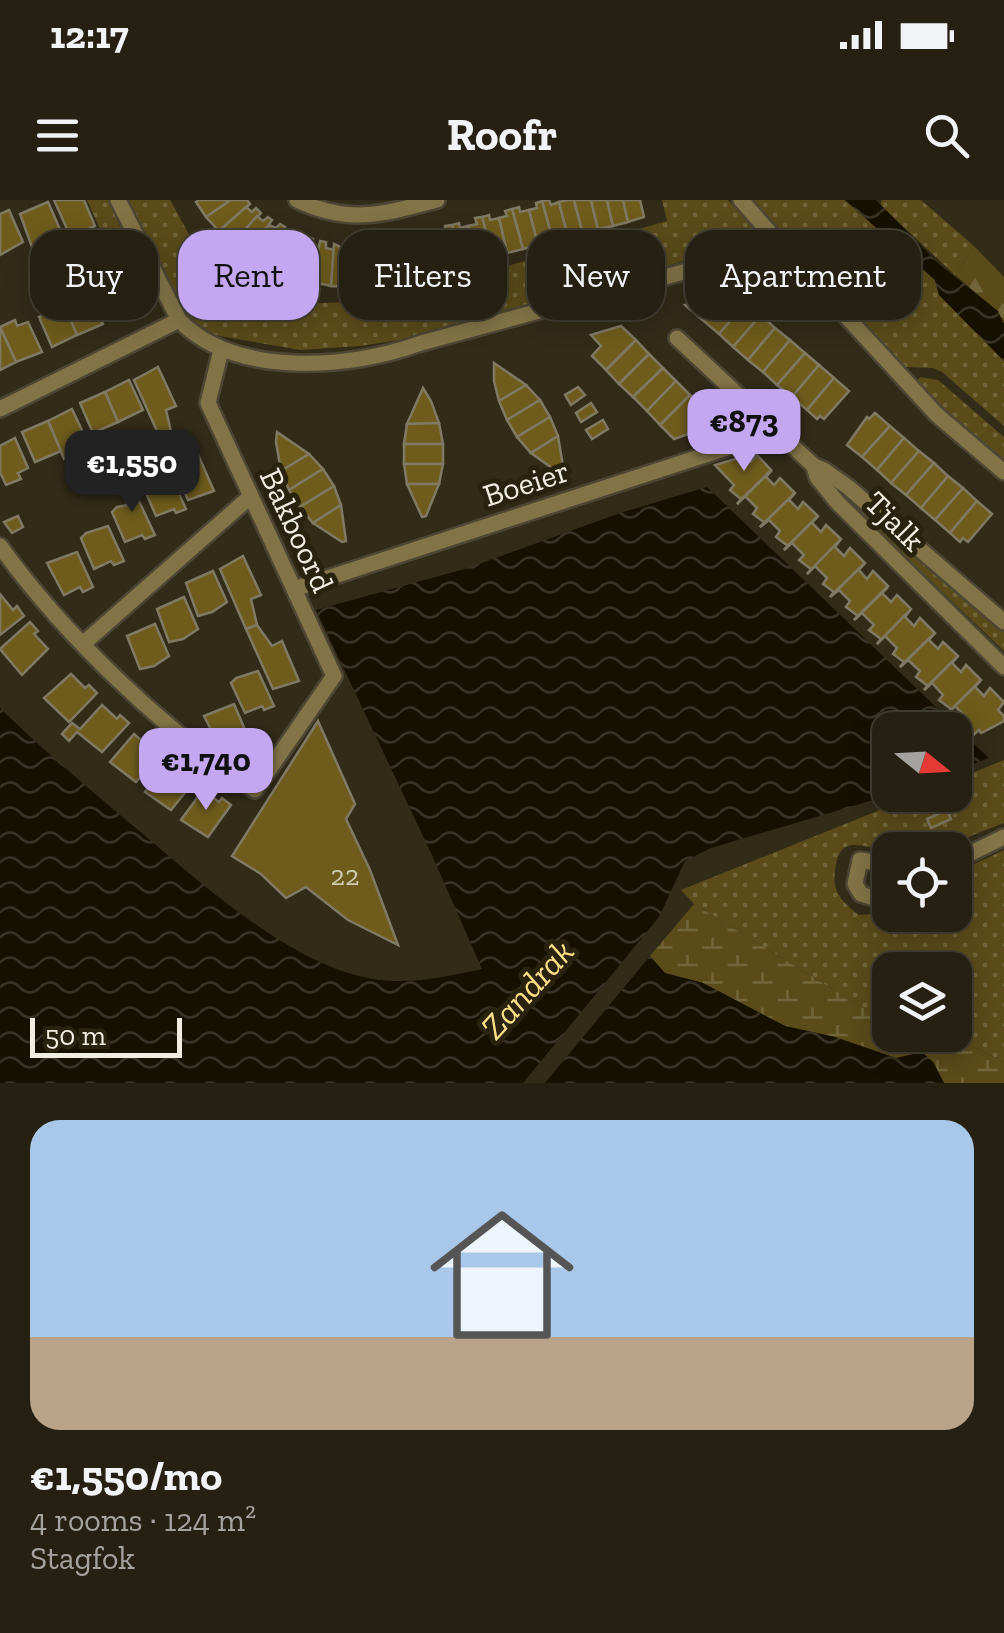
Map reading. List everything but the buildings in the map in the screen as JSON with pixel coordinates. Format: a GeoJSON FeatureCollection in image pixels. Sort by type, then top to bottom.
{"type":"FeatureCollection","features":[{"type":"Feature","properties":{"kind":"street"},"geometry":{"type":"LineString","coordinates":[[118,200],[178,318]]}},
{"type":"Feature","properties":{"kind":"street"},"geometry":{"type":"LineString","coordinates":[[297,200],[322,211],[355,217],[437,200]]}},
{"type":"Feature","properties":{"kind":"street"},"geometry":{"type":"LineString","coordinates":[[741,200],[767,230]]}},
{"type":"Feature","properties":{"kind":"street"},"geometry":{"type":"LineString","coordinates":[[0,410],[179,320],[194,336],[222,350],[272,361],[345,360],[389,355],[420,343],[685,271]]}},
{"type":"Feature","properties":{"kind":"street"},"geometry":{"type":"LineString","coordinates":[[849,320],[937,416],[1004,472]]}},
{"type":"Feature","properties":{"kind":"street","name":"Tjalk"},"geometry":{"type":"LineString","coordinates":[[676,338],[814,466],[848,488],[1004,622]]}},
{"type":"Feature","properties":{"kind":"street","name":"Bakboord"},"geometry":{"type":"LineString","coordinates":[[84,643],[179,733],[255,790],[334,676],[208,402],[222,350]]}},
{"type":"Feature","properties":{"kind":"street","name":"Boeier"},"geometry":{"type":"LineString","coordinates":[[294,589],[776,432]]}},
{"type":"Feature","properties":{"kind":"street","name":"Tjalk"},"geometry":{"type":"LineString","coordinates":[[814,466],[817,477],[837,502],[1004,668]]}},
{"type":"Feature","properties":{"kind":"street"},"geometry":{"type":"LineString","coordinates":[[0,546],[46,605],[84,643],[251,496]]}},
{"type":"Feature","properties":{"kind":"street"},"geometry":{"type":"LineString","coordinates":[[944,609],[963,587]]}},
{"type":"Feature","properties":{"kind":"street"},"geometry":{"type":"LineString","coordinates":[[972,853],[1004,837]]}},
{"type":"Feature","properties":{"kind":"street"},"geometry":{"type":"LineString","coordinates":[[872,862],[860,860],[855,884],[861,894],[872,898]]}},
{"type":"Feature","properties":{"kind":"green space"},"geometry":{"type":"Polygon","coordinates":[[[87,200],[108,200],[122,230],[100,230],[87,200]]]}},
{"type":"Feature","properties":{"kind":"green space"},"geometry":{"type":"Polygon","coordinates":[[[127,200],[170,200],[187,230],[178,230],[178,307],[158,265],[158,230],[141,230],[127,200]]]}},
{"type":"Feature","properties":{"kind":"green space"},"geometry":{"type":"Polygon","coordinates":[[[662,200],[728,200],[755,230],[685,230],[685,261],[665,266],[665,230],[635,230],[667,221],[662,200]]]}},
{"type":"Feature","properties":{"kind":"green space"},"geometry":{"type":"Polygon","coordinates":[[[752,200],[845,200],[879,230],[779,230],[752,200]]]}},
{"type":"Feature","properties":{"kind":"green space"},"geometry":{"type":"Polygon","coordinates":[[[882,200],[921,200],[974,246],[955,275],[921,243],[921,230],[907,230],[880,205],[882,200]]]}},
{"type":"Feature","properties":{"kind":"green space"},"geometry":{"type":"Polygon","coordinates":[[[974,246],[1004,277],[1004,324],[997,311],[955,275],[974,246]]]}},
{"type":"Feature","properties":{"kind":"green space"},"geometry":{"type":"Polygon","coordinates":[[[527,260],[527,306],[507,312],[507,266],[527,260]]]}},
{"type":"Feature","properties":{"kind":"green space"},"geometry":{"type":"Polygon","coordinates":[[[921,268],[935,280],[939,295],[1004,361],[1004,426],[942,372],[903,367],[861,320],[921,320],[921,268]]]}},
{"type":"Feature","properties":{"kind":"green space"},"geometry":{"type":"Polygon","coordinates":[[[339,302],[339,320],[478,320],[419,337],[300,350],[214,335],[188,320],[319,320],[319,303],[339,302]]]}},
{"type":"Feature","properties":{"kind":"green space"},"geometry":{"type":"Polygon","coordinates":[[[920,377],[938,380],[1004,437],[1004,465],[942,410],[917,382],[920,377]]]}},
{"type":"Feature","properties":{"kind":"green space"},"geometry":{"type":"Polygon","coordinates":[[[822,473],[1004,625],[1004,651],[821,476],[822,473]]]}},
{"type":"Feature","properties":{"kind":"green space"},"geometry":{"type":"Polygon","coordinates":[[[1004,760],[1004,823],[972,835],[972,832],[872,832],[872,847],[852,845],[841,851],[835,885],[859,915],[872,913],[872,932],[972,932],[972,865],[1004,850],[1004,1062],[972,1046],[972,952],[872,952],[870,1012],[694,904],[681,890],[875,812],[972,812],[972,773],[1004,760]]]}},
{"type":"Feature","properties":{"kind":"green space"},"geometry":{"type":"Polygon","coordinates":[[[694,904],[872,1012],[872,1050],[785,1026],[703,983],[664,973],[650,956],[694,904]]]}},
{"type":"Feature","properties":{"kind":"green space"},"geometry":{"type":"Polygon","coordinates":[[[972,1046],[1004,1062],[1004,1083],[944,1083],[933,1062],[879,1052],[972,1052],[972,1046]]]}},
{"type":"Feature","properties":{"kind":"water"},"geometry":{"type":"Polygon","coordinates":[[[845,200],[876,200],[906,230],[879,230],[845,200]]]}},
{"type":"Feature","properties":{"kind":"water"},"geometry":{"type":"Polygon","coordinates":[[[921,246],[998,311],[1004,324],[1004,361],[939,295],[935,280],[921,268],[921,246]]]}},
{"type":"Feature","properties":{"kind":"water","name":"Zandrak"},"geometry":{"type":"Polygon","coordinates":[[[707,487],[941,712],[872,712],[872,800],[711,848],[685,861],[659,917],[523,1083],[0,1083],[0,708],[193,876],[249,920],[309,957],[368,978],[397,981],[482,969],[316,610],[468,568],[620,513],[707,487]]]}},
{"type":"Feature","properties":{"kind":"water"},"geometry":{"type":"Polygon","coordinates":[[[972,742],[989,758],[972,764],[972,742]]]}},
{"type":"Feature","properties":{"kind":"water"},"geometry":{"type":"Polygon","coordinates":[[[650,956],[665,973],[703,983],[785,1026],[835,1037],[896,1058],[922,1052],[933,1062],[944,1083],[545,1083],[650,956]]]}}]}
